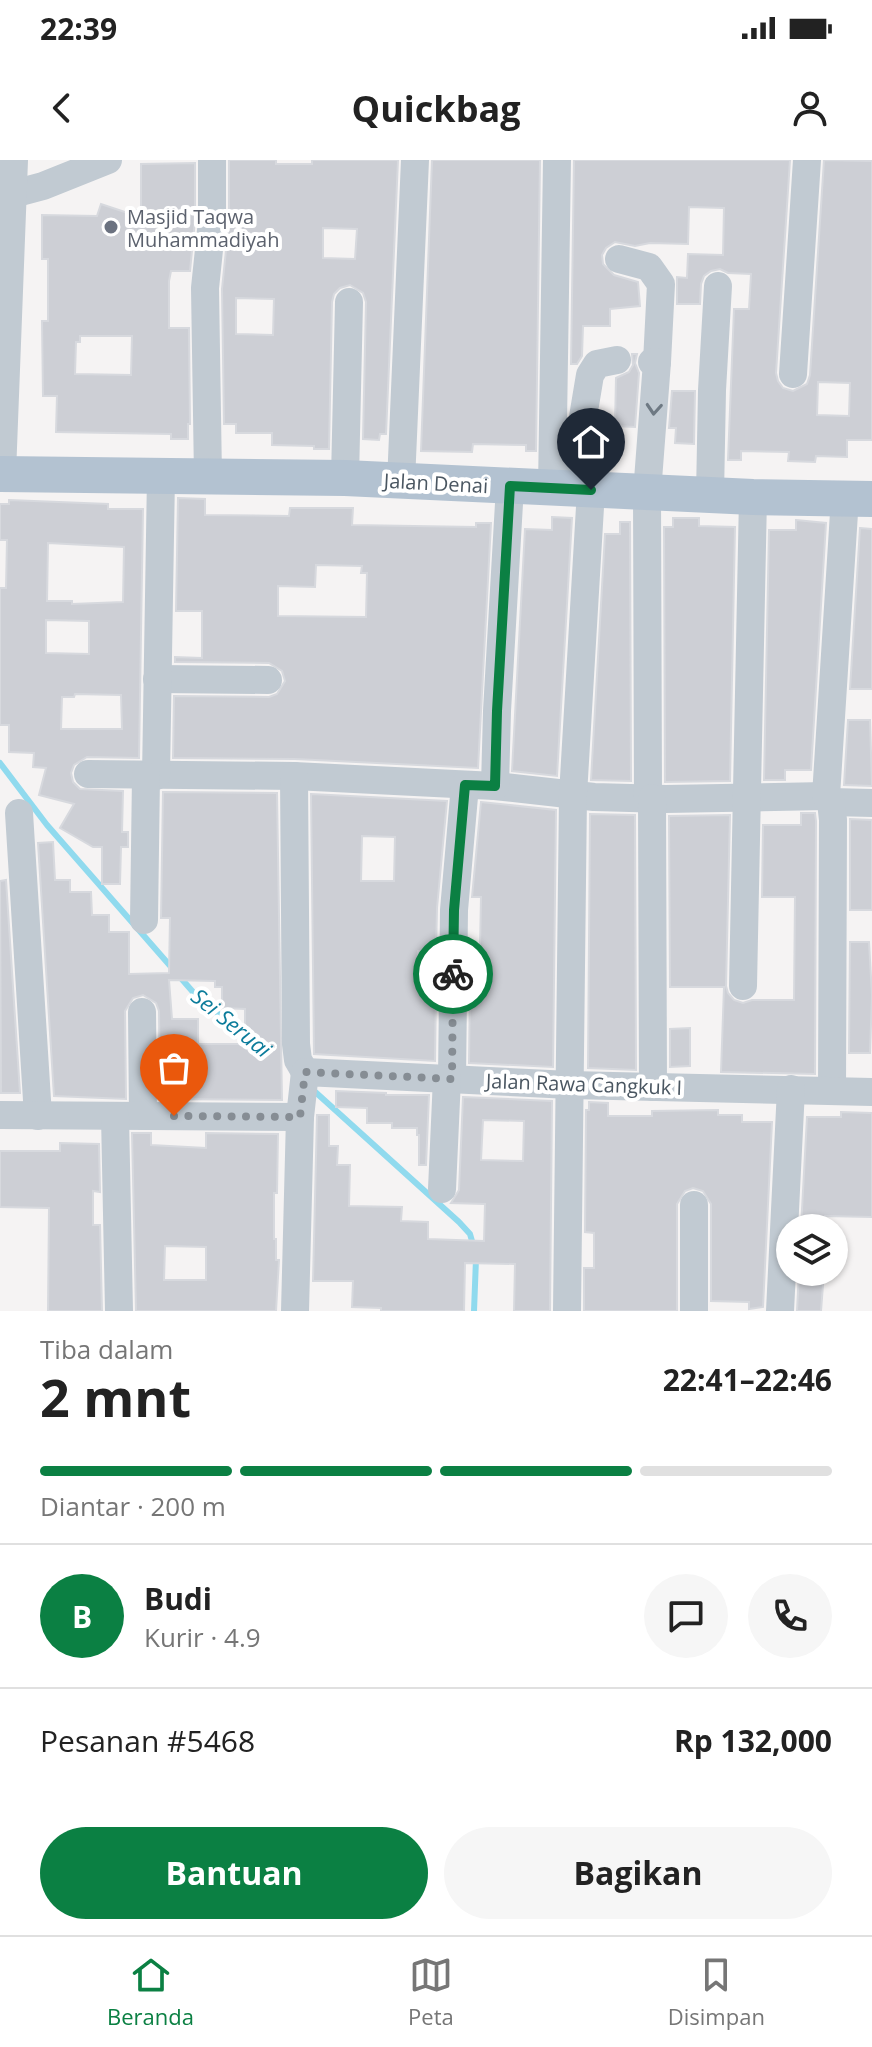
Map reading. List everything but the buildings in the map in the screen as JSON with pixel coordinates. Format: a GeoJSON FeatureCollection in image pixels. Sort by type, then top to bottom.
{"type":"FeatureCollection","features":[{"type":"Feature","properties":{"kind":"main road","name":"Jalan Denai"},"geometry":{"type":"LineString","coordinates":[[1,474],[345,478],[647,493],[858,498]]}},
{"type":"Feature","properties":{"kind":"street"},"geometry":{"type":"LineString","coordinates":[[1,474],[14,160]]}},
{"type":"Feature","properties":{"kind":"street"},"geometry":{"type":"LineString","coordinates":[[13,194],[43,186],[108,160]]}},
{"type":"Feature","properties":{"kind":"street"},"geometry":{"type":"LineString","coordinates":[[208,477],[205,288],[212,221],[212,160]]}},
{"type":"Feature","properties":{"kind":"street"},"geometry":{"type":"LineString","coordinates":[[401,482],[415,160]]}},
{"type":"Feature","properties":{"kind":"street"},"geometry":{"type":"LineString","coordinates":[[557,160],[571,489],[573,795],[567,1311]]}},
{"type":"Feature","properties":{"kind":"street"},"geometry":{"type":"LineString","coordinates":[[793,374],[807,160]]}},
{"type":"Feature","properties":{"kind":"street"},"geometry":{"type":"LineString","coordinates":[[619,259],[649,267],[661,284],[647,493],[653,1087]]}},
{"type":"Feature","properties":{"kind":"street"},"geometry":{"type":"LineString","coordinates":[[710,495],[718,286]]}},
{"type":"Feature","properties":{"kind":"street"},"geometry":{"type":"LineString","coordinates":[[345,478],[349,302]]}},
{"type":"Feature","properties":{"kind":"street"},"geometry":{"type":"LineString","coordinates":[[571,489],[590,375],[597,364],[617,360]]}},
{"type":"Feature","properties":{"kind":"street"},"geometry":{"type":"LineString","coordinates":[[144,920],[157,679],[161,476]]}},
{"type":"Feature","properties":{"kind":"street"},"geometry":{"type":"LineString","coordinates":[[495,786],[510,486]]}},
{"type":"Feature","properties":{"kind":"street"},"geometry":{"type":"LineString","coordinates":[[743,986],[753,497]]}},
{"type":"Feature","properties":{"kind":"street"},"geometry":{"type":"LineString","coordinates":[[832,1091],[828,799],[858,498]]}},
{"type":"Feature","properties":{"kind":"street"},"geometry":{"type":"LineString","coordinates":[[157,679],[268,680]]}},
{"type":"Feature","properties":{"kind":"street"},"geometry":{"type":"LineString","coordinates":[[88,774],[294,776],[495,786],[573,795],[828,799],[872,803]]}},
{"type":"Feature","properties":{"kind":"street"},"geometry":{"type":"LineString","coordinates":[[294,776],[296,1044],[304,1079],[300,1117],[295,1311]]}},
{"type":"Feature","properties":{"kind":"street"},"geometry":{"type":"LineString","coordinates":[[442,1189],[450,1078],[454,910],[465,785]]}},
{"type":"Feature","properties":{"kind":"street"},"geometry":{"type":"LineString","coordinates":[[19,813],[38,1116]]}},
{"type":"Feature","properties":{"kind":"street"},"geometry":{"type":"LineString","coordinates":[[119,1311],[129,1116],[142,1012]]}},
{"type":"Feature","properties":{"kind":"street","name":"Jalan Rawa Cangkuk I"},"geometry":{"type":"LineString","coordinates":[[304,1079],[450,1078],[570,1085],[872,1092]]}},
{"type":"Feature","properties":{"kind":"street"},"geometry":{"type":"LineString","coordinates":[[780,1311],[791,1089]]}},
{"type":"Feature","properties":{"kind":"street"},"geometry":{"type":"LineString","coordinates":[[0,1115],[300,1117]]}},
{"type":"Feature","properties":{"kind":"street"},"geometry":{"type":"LineString","coordinates":[[694,1205],[694,1311]]}},
{"type":"Feature","properties":{"kind":"waterway","name":"Sei Seruai"},"geometry":{"type":"LineString","coordinates":[[0,763],[47,825],[200,1000],[251,1039]]}},
{"type":"Feature","properties":{"kind":"waterway","name":"Sei Seruai"},"geometry":{"type":"LineString","coordinates":[[312,1089],[459,1222],[470,1234],[474,1248]]}},
{"type":"Feature","properties":{"kind":"waterway","name":"Sei Seruai"},"geometry":{"type":"LineString","coordinates":[[474,1311],[476,1259]]}},
{"type":"Feature","properties":{"kind":"way so far"},"geometry":{"type":"LineString","coordinates":[[174,1116],[300,1117],[305,1072],[452,1079],[453,974]]}},
{"type":"Feature","properties":{"kind":"place","name":"Masjid Taqwa Muhammadiyah"},"geometry":{"type":"Point","coordinates":[111,227]}},
{"type":"Feature","properties":{"kind":"route"},"geometry":{"type":"LineString","coordinates":[[453,974],[454,910],[465,785],[495,786],[510,486],[591,490]]}}]}
